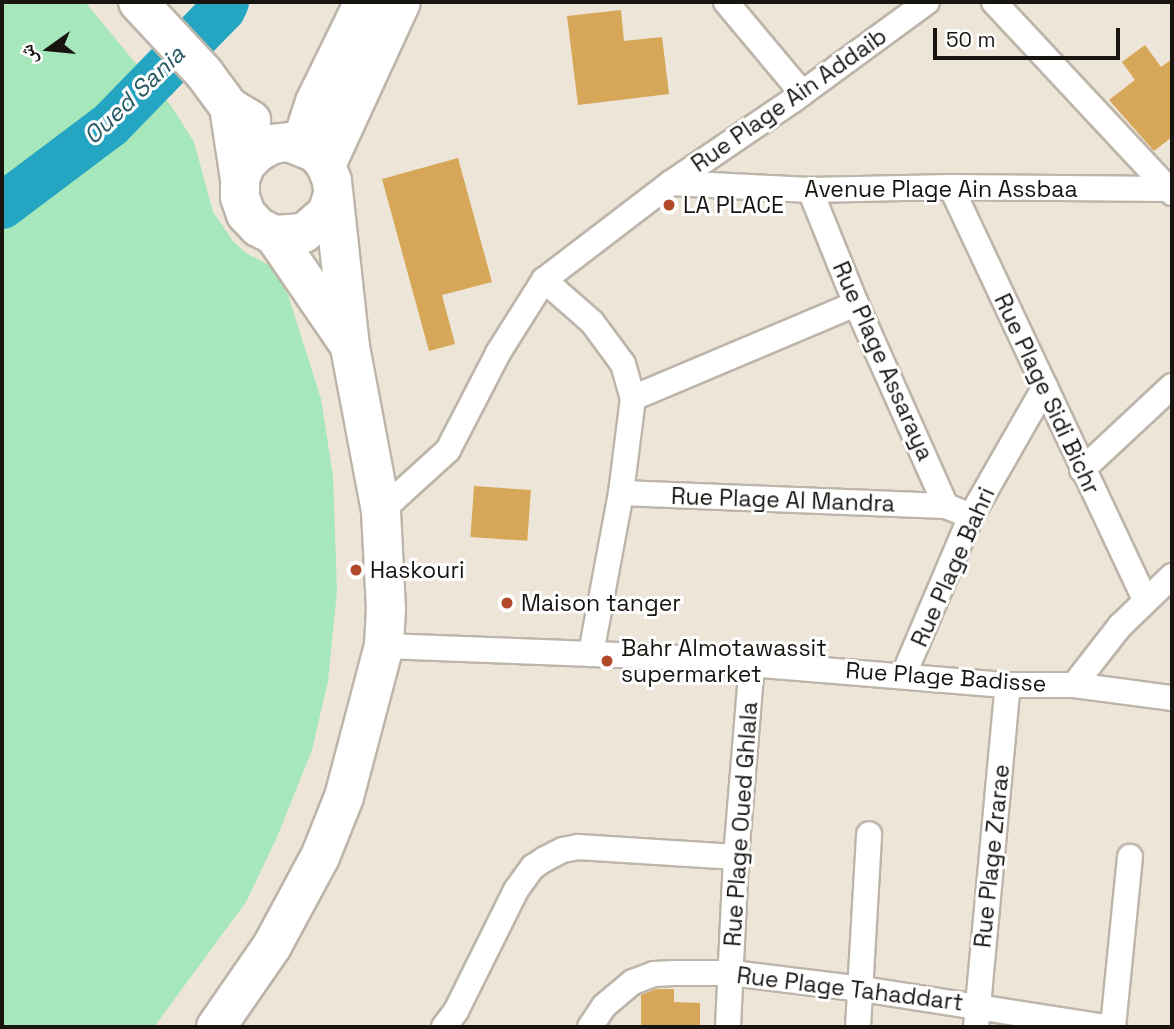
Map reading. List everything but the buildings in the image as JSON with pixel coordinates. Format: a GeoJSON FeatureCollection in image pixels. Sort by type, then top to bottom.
{"type":"FeatureCollection","features":[{"type":"Feature","properties":{"kind":"main road"},"geometry":{"type":"LineString","coordinates":[[216,1027],[272,946],[320,857],[344,797],[384,646],[381,511],[312,163],[316,102],[364,2]]}},
{"type":"Feature","properties":{"kind":"main road"},"geometry":{"type":"LineString","coordinates":[[312,163],[401,2]]}},
{"type":"Feature","properties":{"kind":"main road"},"geometry":{"type":"LineString","coordinates":[[148,12],[204,73],[229,107],[312,163],[327,213],[304,233],[274,235]]}},
{"type":"Feature","properties":{"kind":"main road"},"geometry":{"type":"LineString","coordinates":[[229,107],[240,179],[240,197],[246,214],[258,227],[274,235],[350,347]]}},
{"type":"Feature","properties":{"kind":"main road"},"geometry":{"type":"LineString","coordinates":[[240,179],[246,164],[258,152],[273,144],[312,163]]}},
{"type":"Feature","properties":{"kind":"street"},"geometry":{"type":"LineString","coordinates":[[726,2],[802,93]]}},
{"type":"Feature","properties":{"kind":"street","name":"Rue Plage Ain Addaib"},"geometry":{"type":"LineString","coordinates":[[381,511],[447,450],[499,354],[544,280],[671,183],[802,93],[927,2]]}},
{"type":"Feature","properties":{"kind":"street"},"geometry":{"type":"LineString","coordinates":[[994,2],[1170,191]]}},
{"type":"Feature","properties":{"kind":"street","name":"Avenue Plage Ain Assbaa"},"geometry":{"type":"LineString","coordinates":[[671,183],[810,190],[951,187],[1170,191]]}},
{"type":"Feature","properties":{"kind":"street","name":"Rue Plage Sidi Bichr"},"geometry":{"type":"LineString","coordinates":[[951,187],[1145,600]]}},
{"type":"Feature","properties":{"kind":"street","name":"Rue Plage Assaraya"},"geometry":{"type":"LineString","coordinates":[[810,190],[856,304],[946,506]]}},
{"type":"Feature","properties":{"kind":"street"},"geometry":{"type":"LineString","coordinates":[[544,280],[599,333],[623,365],[633,398],[621,494],[591,654]]}},
{"type":"Feature","properties":{"kind":"street"},"geometry":{"type":"LineString","coordinates":[[633,398],[856,304]]}},
{"type":"Feature","properties":{"kind":"street"},"geometry":{"type":"LineString","coordinates":[[1082,470],[1172,386]]}},
{"type":"Feature","properties":{"kind":"street","name":"Rue Plage Bahri"},"geometry":{"type":"LineString","coordinates":[[904,674],[971,516],[1045,387]]}},
{"type":"Feature","properties":{"kind":"street","name":"Rue Plage Al Mandra"},"geometry":{"type":"LineString","coordinates":[[621,494],[946,506]]}},
{"type":"Feature","properties":{"kind":"street"},"geometry":{"type":"LineString","coordinates":[[946,506],[971,516]]}},
{"type":"Feature","properties":{"kind":"street"},"geometry":{"type":"LineString","coordinates":[[1074,685],[1106,641],[1172,576]]}},
{"type":"Feature","properties":{"kind":"street","name":"Rue Plage Badisse"},"geometry":{"type":"LineString","coordinates":[[384,646],[752,662],[1008,685],[1074,685],[1172,698]]}},
{"type":"Feature","properties":{"kind":"street","name":"Rue Plage Oued Ghlala"},"geometry":{"type":"LineString","coordinates":[[728,1027],[736,857],[752,662]]}},
{"type":"Feature","properties":{"kind":"street","name":"Rue Plage Zrarae"},"geometry":{"type":"LineString","coordinates":[[977,1016],[1008,685]]}},
{"type":"Feature","properties":{"kind":"street"},"geometry":{"type":"LineString","coordinates":[[858,1027],[869,834]]}},
{"type":"Feature","properties":{"kind":"street"},"geometry":{"type":"LineString","coordinates":[[453,1022],[516,890],[533,867],[545,859],[563,850],[578,847],[736,857]]}},
{"type":"Feature","properties":{"kind":"street"},"geometry":{"type":"LineString","coordinates":[[1113,1027],[1130,857]]}},
{"type":"Feature","properties":{"kind":"street","name":"Rue Plage Tahaddart"},"geometry":{"type":"LineString","coordinates":[[590,1027],[604,1006],[633,982],[654,974],[732,973],[862,989],[977,1016],[1105,1027]]}},
{"type":"Feature","properties":{"kind":"green space"},"geometry":{"type":"Polygon","coordinates":[[[2,2],[85,2],[172,107],[194,142],[213,212],[233,241],[246,253],[272,267],[288,295],[321,399],[333,476],[337,591],[328,681],[312,750],[277,837],[246,902],[154,1027],[2,1027],[2,2]]]}},
{"type":"Feature","properties":{"kind":"waterway","name":"Oued Sania"},"geometry":{"type":"LineString","coordinates":[[2,206],[110,125],[222,10],[226,2]]}},
{"type":"Feature","properties":{"kind":"place","name":"LA PLACE"},"geometry":{"type":"Point","coordinates":[669,205]}},
{"type":"Feature","properties":{"kind":"place","name":"Haskouri"},"geometry":{"type":"Point","coordinates":[356,570]}},
{"type":"Feature","properties":{"kind":"place","name":"Maison tanger"},"geometry":{"type":"Point","coordinates":[507,603]}},
{"type":"Feature","properties":{"kind":"place","name":"Bahr Almotawassit supermarket"},"geometry":{"type":"Point","coordinates":[607,661]}}]}
